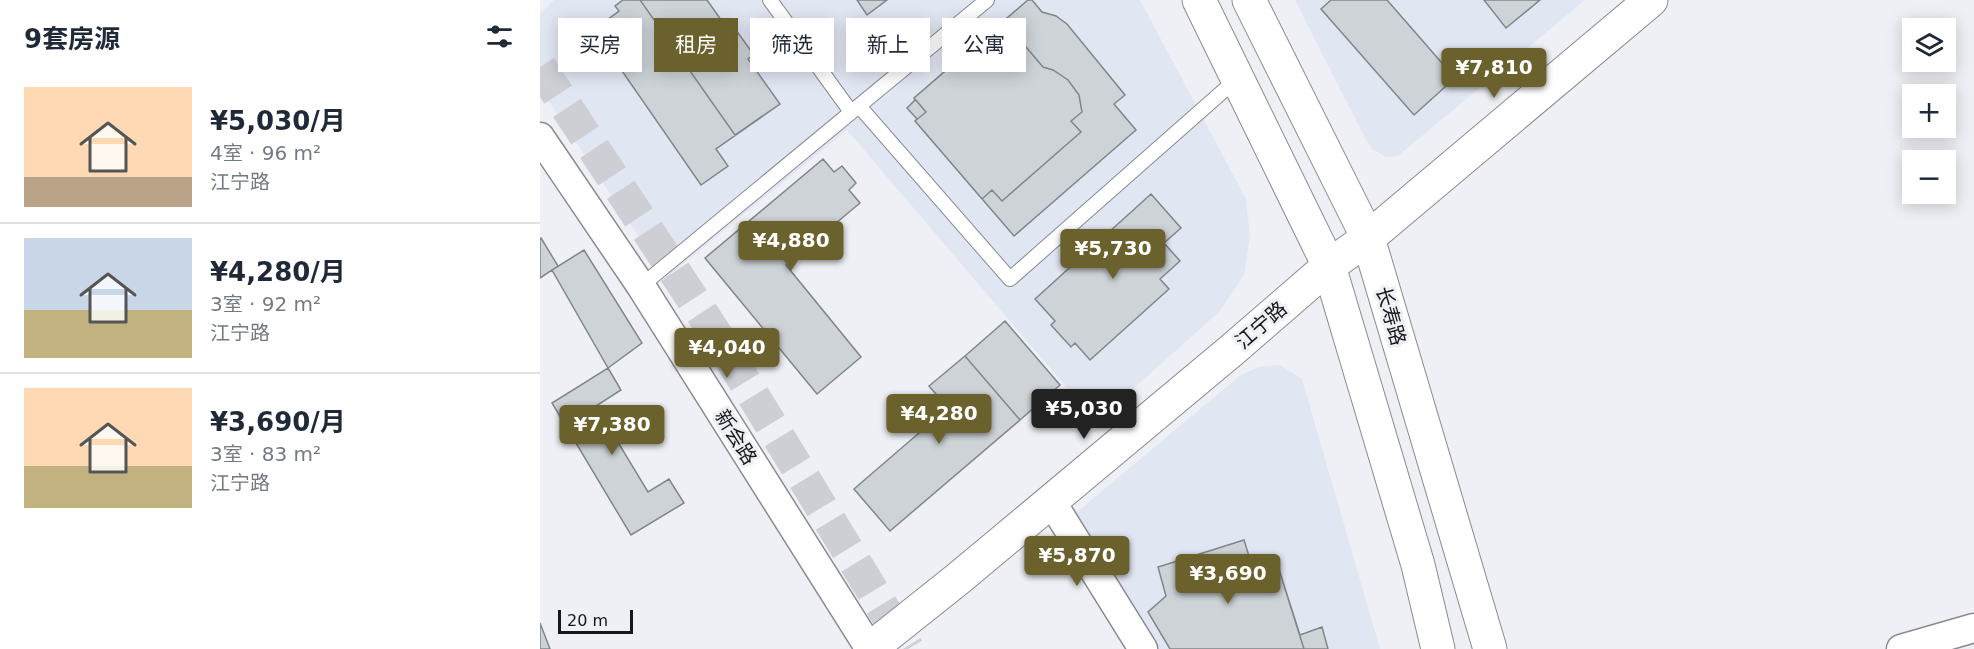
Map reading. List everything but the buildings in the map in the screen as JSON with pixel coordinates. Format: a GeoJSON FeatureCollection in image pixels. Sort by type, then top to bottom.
{"type":"FeatureCollection","features":[{"type":"Feature","properties":{"kind":"main road"},"geometry":{"type":"LineString","coordinates":[[1199,0],[1329,266],[1419,565],[1438,649]]}},
{"type":"Feature","properties":{"kind":"main road","name":"长寿路"},"geometry":{"type":"LineString","coordinates":[[1249,0],[1368,238],[1490,649]]}},
{"type":"Feature","properties":{"kind":"main road","name":"江宁路"},"geometry":{"type":"LineString","coordinates":[[870,649],[959,578],[1329,266],[1368,238],[1652,0]]}},
{"type":"Feature","properties":{"kind":"street","name":"新会路"},"geometry":{"type":"LineString","coordinates":[[540,137],[641,286],[870,649]]}},
{"type":"Feature","properties":{"kind":"street"},"geometry":{"type":"LineString","coordinates":[[1051,501],[1143,649]]}},
{"type":"Feature","properties":{"kind":"street"},"geometry":{"type":"LineString","coordinates":[[1901,649],[1974,628]]}},
{"type":"Feature","properties":{"kind":"lane"},"geometry":{"type":"LineString","coordinates":[[770,0],[855,109],[1010,279],[1238,78]]}},
{"type":"Feature","properties":{"kind":"lane"},"geometry":{"type":"LineString","coordinates":[[641,286],[987,0]]}},
{"type":"Feature","properties":{"kind":"shaded area"},"geometry":{"type":"Polygon","coordinates":[[[554,0],[1140,0],[1246,199],[1250,237],[1244,275],[1220,311],[1096,422],[847,130],[666,278],[540,88],[540,14],[554,0]]]}},
{"type":"Feature","properties":{"kind":"shaded area"},"geometry":{"type":"Polygon","coordinates":[[[1295,0],[1585,0],[1398,156],[1386,157],[1372,149],[1365,138],[1295,0]]]}},
{"type":"Feature","properties":{"kind":"shaded area"},"geometry":{"type":"Polygon","coordinates":[[[1280,365],[1302,379],[1380,649],[1154,649],[1071,517],[1241,375],[1259,367],[1280,365]]]}},
{"type":"Feature","properties":{"kind":"tunnel"},"geometry":{"type":"LineString","coordinates":[[540,67],[715,333],[908,649]]}}]}
